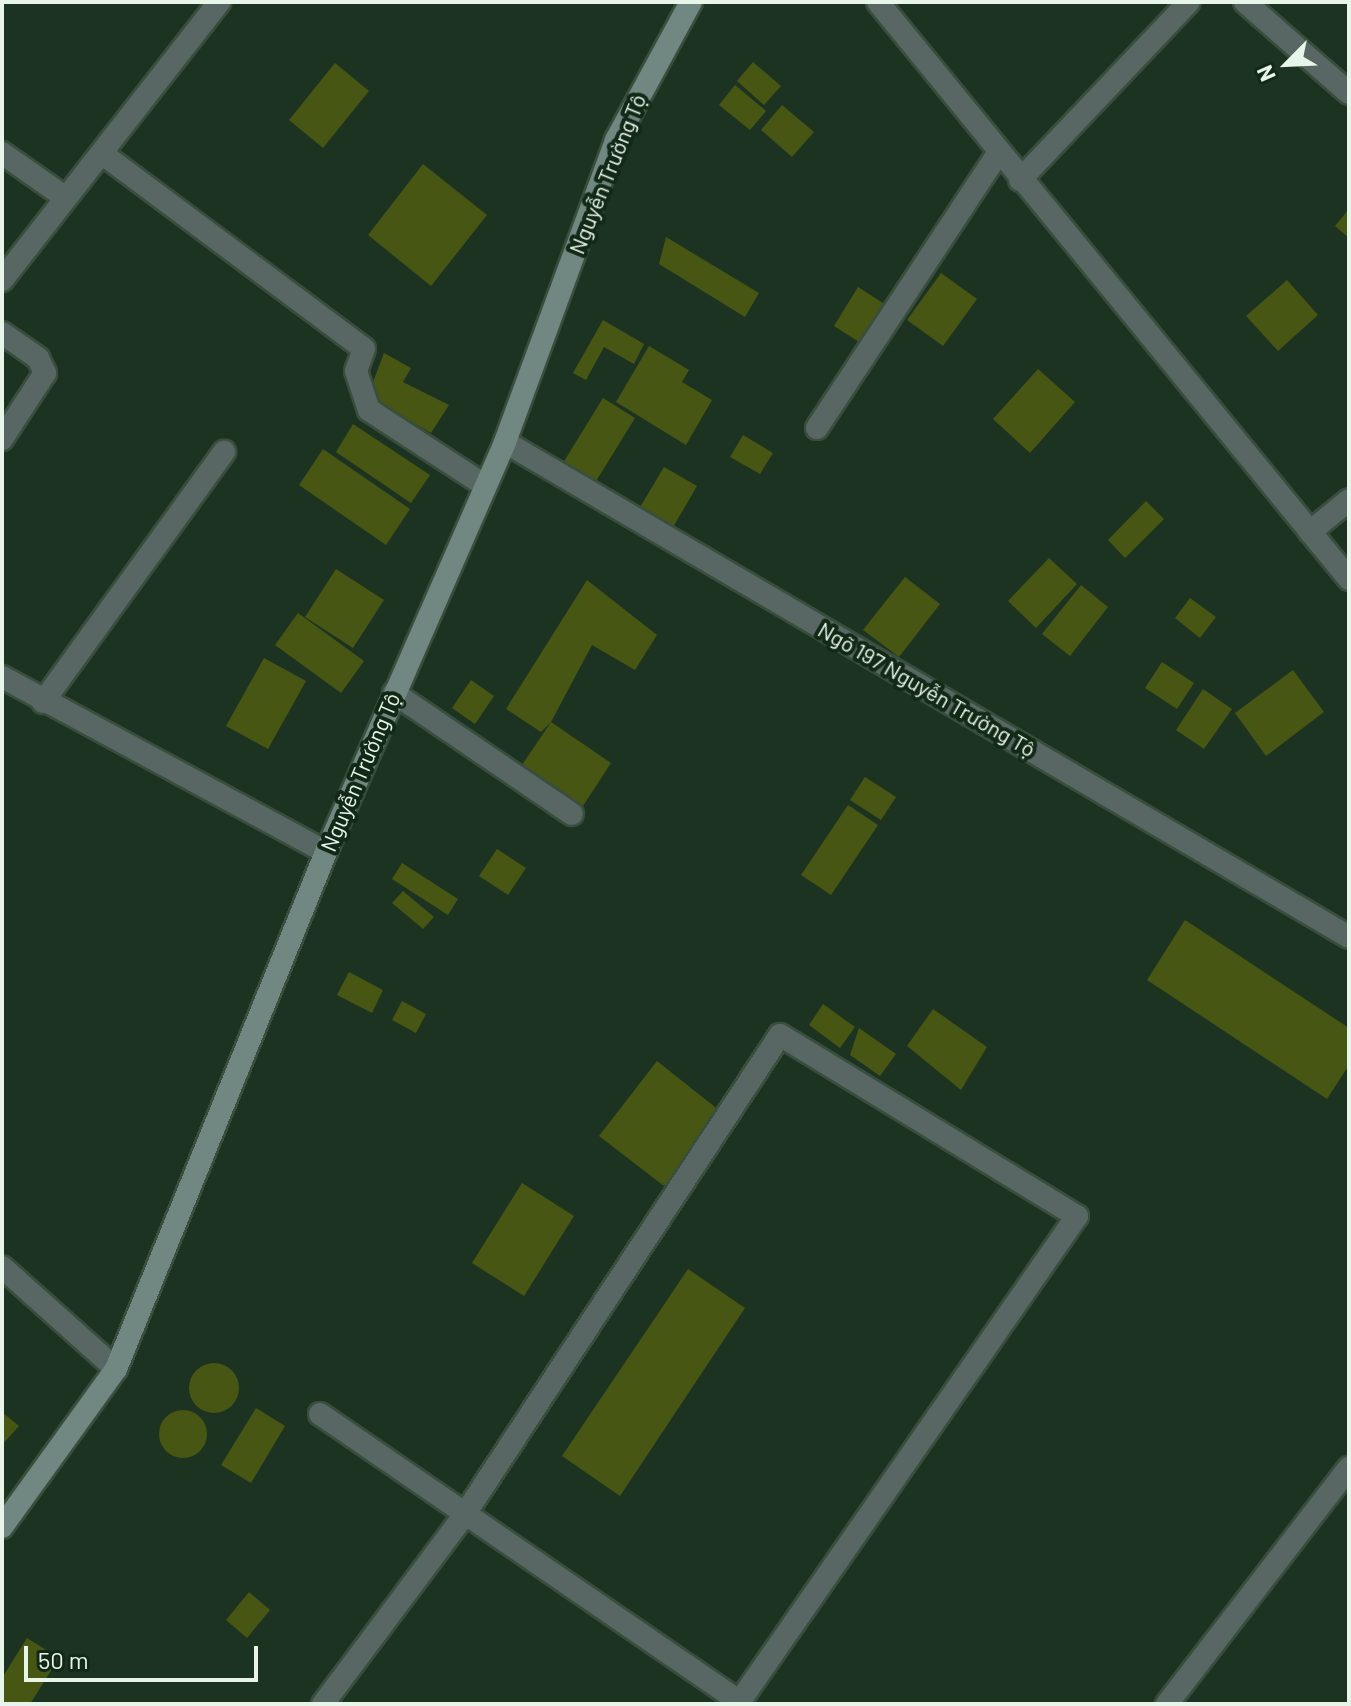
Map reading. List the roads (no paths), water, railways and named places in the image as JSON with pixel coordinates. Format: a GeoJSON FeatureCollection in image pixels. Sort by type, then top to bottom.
{"type":"FeatureCollection","features":[{"type":"Feature","properties":{"kind":"main road","name":"Nguyễn Trường Tộ"},"geometry":{"type":"LineString","coordinates":[[2,1527],[116,1369],[326,852],[505,442],[616,140],[691,2]]}},
{"type":"Feature","properties":{"kind":"street"},"geometry":{"type":"LineString","coordinates":[[2,280],[104,155],[219,2]]}},
{"type":"Feature","properties":{"kind":"street"},"geometry":{"type":"LineString","coordinates":[[878,2],[998,154],[1349,579]]}},
{"type":"Feature","properties":{"kind":"street"},"geometry":{"type":"LineString","coordinates":[[1020,180],[1189,2]]}},
{"type":"Feature","properties":{"kind":"street"},"geometry":{"type":"LineString","coordinates":[[1245,2],[1349,93]]}},
{"type":"Feature","properties":{"kind":"street"},"geometry":{"type":"LineString","coordinates":[[2,153],[66,198]]}},
{"type":"Feature","properties":{"kind":"street"},"geometry":{"type":"LineString","coordinates":[[817,428],[998,154]]}},
{"type":"Feature","properties":{"kind":"street"},"geometry":{"type":"LineString","coordinates":[[104,155],[364,349],[356,371],[369,410],[484,485]]}},
{"type":"Feature","properties":{"kind":"street"},"geometry":{"type":"LineString","coordinates":[[2,333],[38,358],[45,373],[2,439]]}},
{"type":"Feature","properties":{"kind":"street","name":"Ngõ 197 Nguyễn Trường Tộ"},"geometry":{"type":"LineString","coordinates":[[505,442],[1349,937]]}},
{"type":"Feature","properties":{"kind":"street"},"geometry":{"type":"LineString","coordinates":[[43,702],[224,452]]}},
{"type":"Feature","properties":{"kind":"street"},"geometry":{"type":"LineString","coordinates":[[1310,532],[1349,500]]}},
{"type":"Feature","properties":{"kind":"street"},"geometry":{"type":"LineString","coordinates":[[2,677],[43,702],[326,852]]}},
{"type":"Feature","properties":{"kind":"street"},"geometry":{"type":"LineString","coordinates":[[394,693],[572,814]]}},
{"type":"Feature","properties":{"kind":"street"},"geometry":{"type":"LineString","coordinates":[[320,1414],[465,1514],[739,1703],[1077,1216],[780,1035],[465,1514],[323,1704]]}},
{"type":"Feature","properties":{"kind":"street"},"geometry":{"type":"LineString","coordinates":[[2,1267],[116,1369]]}},
{"type":"Feature","properties":{"kind":"street"},"geometry":{"type":"LineString","coordinates":[[1167,1704],[1349,1468]]}}]}
